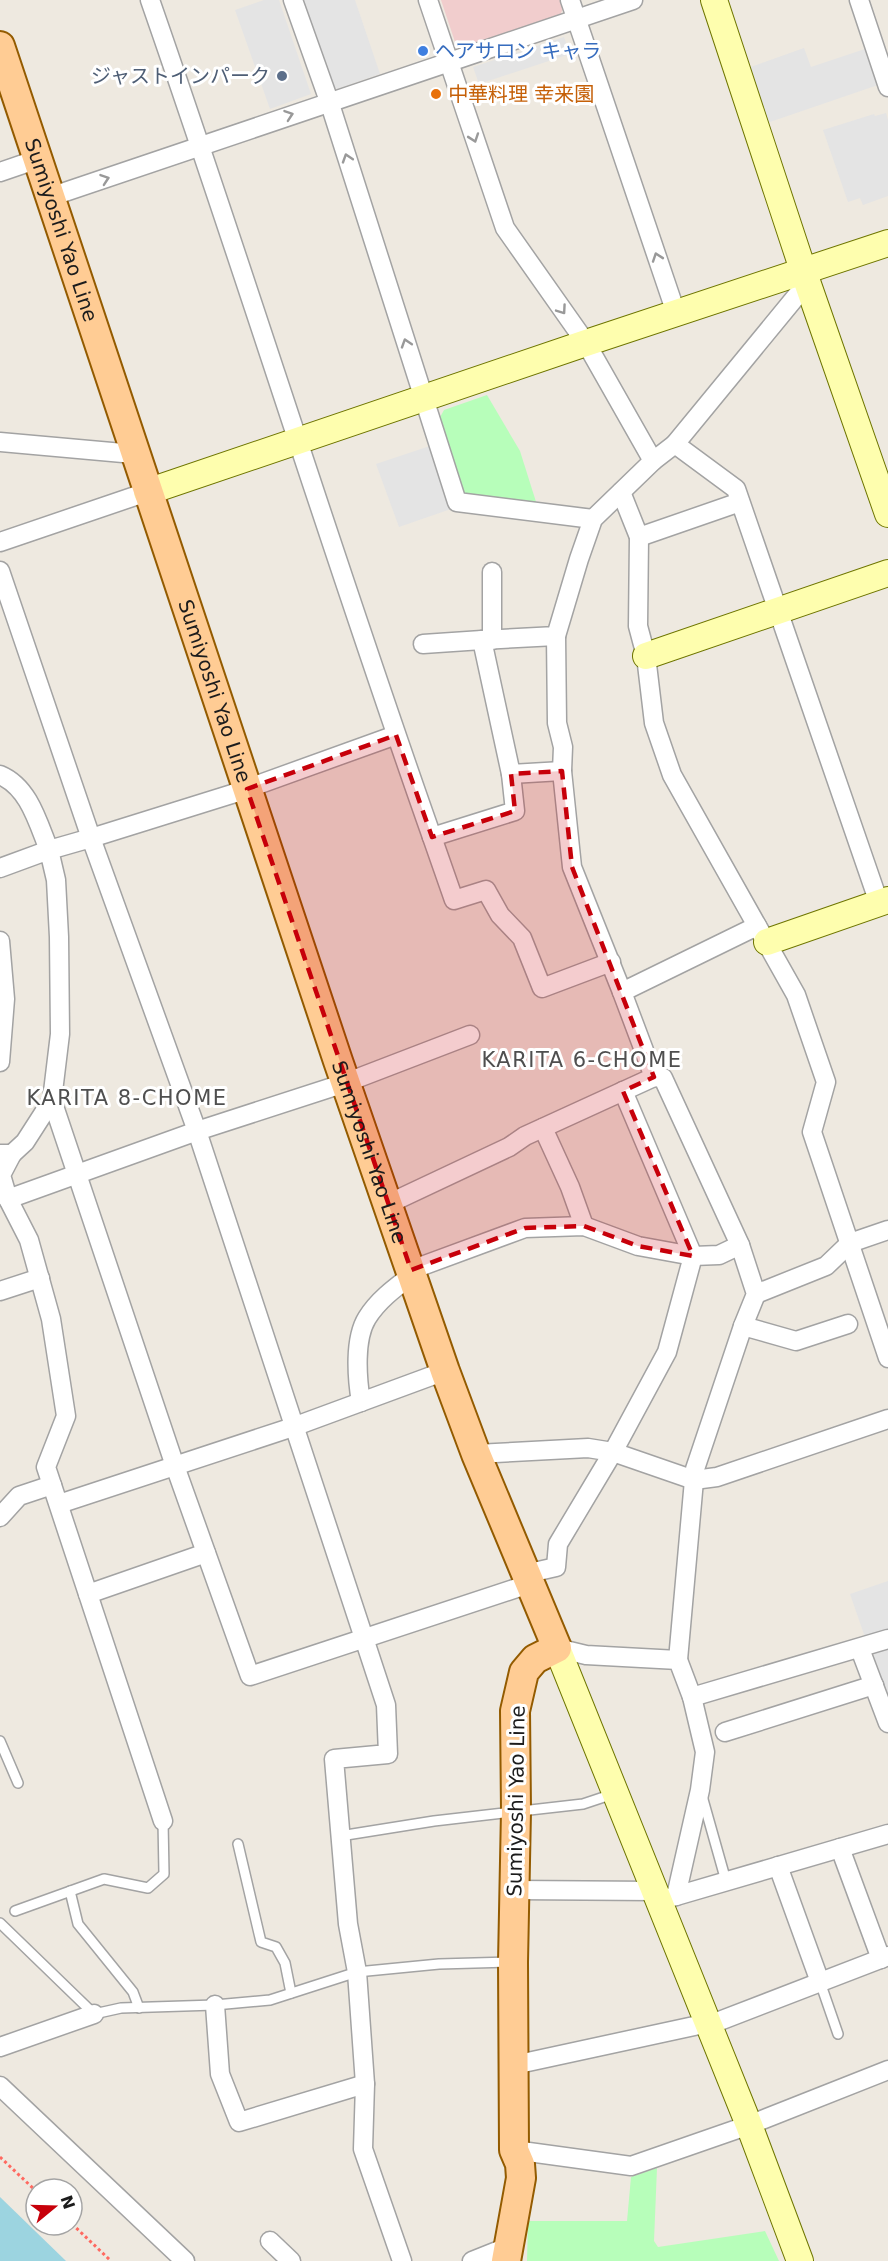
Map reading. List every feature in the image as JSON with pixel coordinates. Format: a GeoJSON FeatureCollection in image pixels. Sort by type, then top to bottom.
{"type":"FeatureCollection","features":[{"type":"Feature","properties":{"kind":"main road","name":"Sumiyoshi Yao Line"},"geometry":{"type":"LineString","coordinates":[[0,46],[345,1083],[445,1371],[476,1454],[556,1648],[535,1659],[524,1672],[515,1711],[514,2150],[520,2164],[521,2178],[506,2254]]}},
{"type":"Feature","properties":{"kind":"street"},"geometry":{"type":"LineString","coordinates":[[150,0],[201,146],[396,735],[454,900],[486,890],[500,915],[522,938],[542,988],[611,962]]}},
{"type":"Feature","properties":{"kind":"street"},"geometry":{"type":"LineString","coordinates":[[293,0],[329,101],[457,502],[593,519]]}},
{"type":"Feature","properties":{"kind":"street"},"geometry":{"type":"LineString","coordinates":[[428,0],[505,228],[586,343],[653,461]]}},
{"type":"Feature","properties":{"kind":"street"},"geometry":{"type":"LineString","coordinates":[[570,0],[676,313]]}},
{"type":"Feature","properties":{"kind":"street"},"geometry":{"type":"LineString","coordinates":[[50,197],[633,0]]}},
{"type":"Feature","properties":{"kind":"street"},"geometry":{"type":"LineString","coordinates":[[714,0],[888,514]]}},
{"type":"Feature","properties":{"kind":"street"},"geometry":{"type":"LineString","coordinates":[[859,0],[888,87]]}},
{"type":"Feature","properties":{"kind":"street"},"geometry":{"type":"LineString","coordinates":[[0,172],[38,159]]}},
{"type":"Feature","properties":{"kind":"street"},"geometry":{"type":"LineString","coordinates":[[0,542],[676,313],[806,276],[888,243]]}},
{"type":"Feature","properties":{"kind":"street"},"geometry":{"type":"LineString","coordinates":[[654,1077],[572,867],[562,771],[563,747],[557,723],[556,636],[593,519],[653,461],[675,444],[806,276]]}},
{"type":"Feature","properties":{"kind":"street"},"geometry":{"type":"LineString","coordinates":[[0,442],[134,454]]}},
{"type":"Feature","properties":{"kind":"street"},"geometry":{"type":"LineString","coordinates":[[622,992],[762,934],[884,902],[776,610],[736,489],[675,444]]}},
{"type":"Feature","properties":{"kind":"street"},"geometry":{"type":"LineString","coordinates":[[621,492],[639,537],[638,626],[646,656],[654,723],[672,775],[796,995],[826,1082],[812,1132],[888,1358]]}},
{"type":"Feature","properties":{"kind":"street"},"geometry":{"type":"LineString","coordinates":[[639,537],[740,502]]}},
{"type":"Feature","properties":{"kind":"street"},"geometry":{"type":"LineString","coordinates":[[0,571],[91,838],[197,1131],[386,1705],[388,1754],[334,1759],[348,1924],[357,1972],[365,2084],[363,2149],[402,2261]]}},
{"type":"Feature","properties":{"kind":"street"},"geometry":{"type":"LineString","coordinates":[[432,837],[515,811],[511,774],[487,640],[492,572]]}},
{"type":"Feature","properties":{"kind":"street"},"geometry":{"type":"LineString","coordinates":[[646,656],[888,573]]}},
{"type":"Feature","properties":{"kind":"street"},"geometry":{"type":"LineString","coordinates":[[423,644],[556,636]]}},
{"type":"Feature","properties":{"kind":"street"},"geometry":{"type":"LineString","coordinates":[[0,868],[49,850],[247,789],[396,735]]}},
{"type":"Feature","properties":{"kind":"street"},"geometry":{"type":"LineString","coordinates":[[511,774],[562,771]]}},
{"type":"Feature","properties":{"kind":"street"},"geometry":{"type":"LineString","coordinates":[[0,775],[12,780],[28,800],[49,850],[56,880],[60,1034],[52,1100],[175,1466],[250,1676],[363,1639],[556,1567],[558,1544],[613,1452],[667,1352],[693,1256],[623,1091]]}},
{"type":"Feature","properties":{"kind":"street"},"geometry":{"type":"LineString","coordinates":[[0,941],[5,999],[0,1062]]}},
{"type":"Feature","properties":{"kind":"street"},"geometry":{"type":"LineString","coordinates":[[8,1199],[197,1131],[345,1083],[470,1035]]}},
{"type":"Feature","properties":{"kind":"street"},"geometry":{"type":"LineString","coordinates":[[388,1204],[509,1147],[525,1136],[623,1091],[654,1077],[663,1078],[740,1245],[756,1294],[695,1469],[678,1660],[692,1697],[705,1752],[700,1790],[663,1896]]}},
{"type":"Feature","properties":{"kind":"street"},"geometry":{"type":"LineString","coordinates":[[52,1100],[25,1142],[6,1154],[1,1175],[8,1199],[29,1240],[40,1278],[51,1319],[66,1416],[46,1467],[163,1821]]}},
{"type":"Feature","properties":{"kind":"street"},"geometry":{"type":"LineString","coordinates":[[543,1128],[570,1187],[584,1226]]}},
{"type":"Feature","properties":{"kind":"street"},"geometry":{"type":"LineString","coordinates":[[361,1402],[357,1364],[360,1335],[367,1318],[411,1273],[525,1228],[584,1226],[638,1246],[693,1256],[719,1255],[740,1245]]}},
{"type":"Feature","properties":{"kind":"street"},"geometry":{"type":"LineString","coordinates":[[756,1294],[826,1266],[850,1243],[888,1230]]}},
{"type":"Feature","properties":{"kind":"street"},"geometry":{"type":"LineString","coordinates":[[0,1291],[40,1278]]}},
{"type":"Feature","properties":{"kind":"street"},"geometry":{"type":"LineString","coordinates":[[743,1326],[796,1341],[848,1324]]}},
{"type":"Feature","properties":{"kind":"street"},"geometry":{"type":"LineString","coordinates":[[59,1504],[293,1427],[445,1371]]}},
{"type":"Feature","properties":{"kind":"street"},"geometry":{"type":"LineString","coordinates":[[476,1454],[588,1448],[613,1452],[694,1480],[717,1477],[888,1419]]}},
{"type":"Feature","properties":{"kind":"street"},"geometry":{"type":"LineString","coordinates":[[0,1517],[19,1496],[52,1485]]}},
{"type":"Feature","properties":{"kind":"street"},"geometry":{"type":"LineString","coordinates":[[88,1594],[206,1553]]}},
{"type":"Feature","properties":{"kind":"street"},"geometry":{"type":"LineString","coordinates":[[692,1697],[888,1639]]}},
{"type":"Feature","properties":{"kind":"street"},"geometry":{"type":"LineString","coordinates":[[556,1648],[586,1655],[678,1660]]}},
{"type":"Feature","properties":{"kind":"street"},"geometry":{"type":"LineString","coordinates":[[556,1648],[616,1793],[663,1896],[708,2024],[800,2261]]}},
{"type":"Feature","properties":{"kind":"street"},"geometry":{"type":"LineString","coordinates":[[860,1649],[888,1723]]}},
{"type":"Feature","properties":{"kind":"street"},"geometry":{"type":"LineString","coordinates":[[725,1732],[874,1685]]}},
{"type":"Feature","properties":{"kind":"street"},"geometry":{"type":"LineString","coordinates":[[514,1890],[663,1896],[726,1881],[888,1834]]}},
{"type":"Feature","properties":{"kind":"street"},"geometry":{"type":"LineString","coordinates":[[514,2065],[708,2024],[884,1958],[840,1848]]}},
{"type":"Feature","properties":{"kind":"street"},"geometry":{"type":"LineString","coordinates":[[778,1866],[820,1982]]}},
{"type":"Feature","properties":{"kind":"street"},"geometry":{"type":"LineString","coordinates":[[215,2005],[220,2074],[238,2122],[365,2084]]}},
{"type":"Feature","properties":{"kind":"street"},"geometry":{"type":"LineString","coordinates":[[0,2047],[94,2014]]}},
{"type":"Feature","properties":{"kind":"street"},"geometry":{"type":"LineString","coordinates":[[514,2150],[631,2166],[749,2125],[888,2070]]}},
{"type":"Feature","properties":{"kind":"street"},"geometry":{"type":"LineString","coordinates":[[0,2086],[185,2261]]}},
{"type":"Feature","properties":{"kind":"street"},"geometry":{"type":"LineString","coordinates":[[270,2241],[291,2261]]}},
{"type":"Feature","properties":{"kind":"street"},"geometry":{"type":"LineString","coordinates":[[472,2261],[506,2254]]}},
{"type":"Feature","properties":{"kind":"lane"},"geometry":{"type":"LineString","coordinates":[[0,1740],[18,1783]]}},
{"type":"Feature","properties":{"kind":"lane"},"geometry":{"type":"LineString","coordinates":[[700,1790],[726,1881]]}},
{"type":"Feature","properties":{"kind":"lane"},"geometry":{"type":"LineString","coordinates":[[340,1836],[516,1811],[583,1804],[616,1793]]}},
{"type":"Feature","properties":{"kind":"lane"},"geometry":{"type":"LineString","coordinates":[[15,1911],[104,1879],[148,1888],[164,1874],[163,1821]]}},
{"type":"Feature","properties":{"kind":"lane"},"geometry":{"type":"LineString","coordinates":[[238,1844],[261,1942],[276,1947],[285,1963],[291,1993]]}},
{"type":"Feature","properties":{"kind":"lane"},"geometry":{"type":"LineString","coordinates":[[70,1891],[78,1924],[133,1992],[139,2008]]}},
{"type":"Feature","properties":{"kind":"lane"},"geometry":{"type":"LineString","coordinates":[[0,1923],[94,2014],[121,2008],[215,2005],[270,2000],[357,1972],[439,1964],[513,1962]]}},
{"type":"Feature","properties":{"kind":"lane"},"geometry":{"type":"LineString","coordinates":[[820,1982],[838,2034]]}},
{"type":"Feature","properties":{"kind":"path"},"geometry":{"type":"LineString","coordinates":[[0,2157],[24,2180]]}},
{"type":"Feature","properties":{"kind":"path"},"geometry":{"type":"LineString","coordinates":[[84,2235],[111,2261]]}},
{"type":"Feature","properties":{"kind":"highlighted area"},"geometry":{"type":"Polygon","coordinates":[[[396,735],[432,837],[515,811],[511,774],[562,771],[572,867],[654,1077],[623,1091],[693,1256],[638,1246],[584,1226],[525,1228],[411,1270],[247,789],[396,735]]]}},
{"type":"Feature","properties":{"kind":"shaded area"},"geometry":{"type":"Polygon","coordinates":[[[264,0],[279,0],[311,94],[270,109],[235,10],[264,0]]]}},
{"type":"Feature","properties":{"kind":"shaded area"},"geometry":{"type":"Polygon","coordinates":[[[302,0],[355,0],[380,74],[337,89],[330,85],[302,0]]]}},
{"type":"Feature","properties":{"kind":"shaded area"},"geometry":{"type":"Polygon","coordinates":[[[441,0],[562,0],[564,7],[559,17],[468,48],[456,45],[441,0]]]}},
{"type":"Feature","properties":{"kind":"shaded area"},"geometry":{"type":"Polygon","coordinates":[[[564,37],[570,54],[479,84],[473,67],[564,37]]]}},
{"type":"Feature","properties":{"kind":"shaded area"},"geometry":{"type":"Polygon","coordinates":[[[804,48],[811,67],[865,49],[878,85],[767,123],[748,68],[804,48]]]}},
{"type":"Feature","properties":{"kind":"shaded area"},"geometry":{"type":"Polygon","coordinates":[[[886,113],[888,120],[888,196],[863,205],[860,198],[848,202],[823,130],[874,114],[875,116],[886,113]]]}},
{"type":"Feature","properties":{"kind":"shaded area"},"geometry":{"type":"Polygon","coordinates":[[[430,446],[451,509],[399,527],[376,464],[430,446]]]}},
{"type":"Feature","properties":{"kind":"shaded area"},"geometry":{"type":"Polygon","coordinates":[[[888,1581],[888,1632],[866,1640],[850,1594],[888,1581]]]}},
{"type":"Feature","properties":{"kind":"shaded area"},"geometry":{"type":"Polygon","coordinates":[[[888,1645],[888,1700],[873,1657],[876,1650],[888,1645]]]}},
{"type":"Feature","properties":{"kind":"green space"},"geometry":{"type":"Polygon","coordinates":[[[487,395],[520,451],[537,505],[465,497],[439,419],[444,410],[487,395]]]}},
{"type":"Feature","properties":{"kind":"green space"},"geometry":{"type":"Polygon","coordinates":[[[657,2168],[654,2241],[658,2247],[765,2231],[779,2261],[527,2261],[528,2221],[627,2221],[631,2177],[657,2168]]]}},
{"type":"Feature","properties":{"kind":"water"},"geometry":{"type":"Polygon","coordinates":[[[0,2197],[24,2220],[24,2237],[41,2237],[66,2261],[0,2261],[0,2197]]]}},
{"type":"Feature","properties":{"kind":"place","name":"ヘアサロン キャラ"},"geometry":{"type":"Point","coordinates":[423,51]}},
{"type":"Feature","properties":{"kind":"place","name":"ジャストインパーク"},"geometry":{"type":"Point","coordinates":[282,76]}},
{"type":"Feature","properties":{"kind":"place","name":"中華料理 幸来園"},"geometry":{"type":"Point","coordinates":[436,94]}},
{"type":"Feature","properties":{"kind":"district","name":"KARITA 6-CHOME"},"geometry":{"type":"Point","coordinates":[582,1060]}},
{"type":"Feature","properties":{"kind":"district","name":"KARITA 8-CHOME"},"geometry":{"type":"Point","coordinates":[127,1098]}}]}
